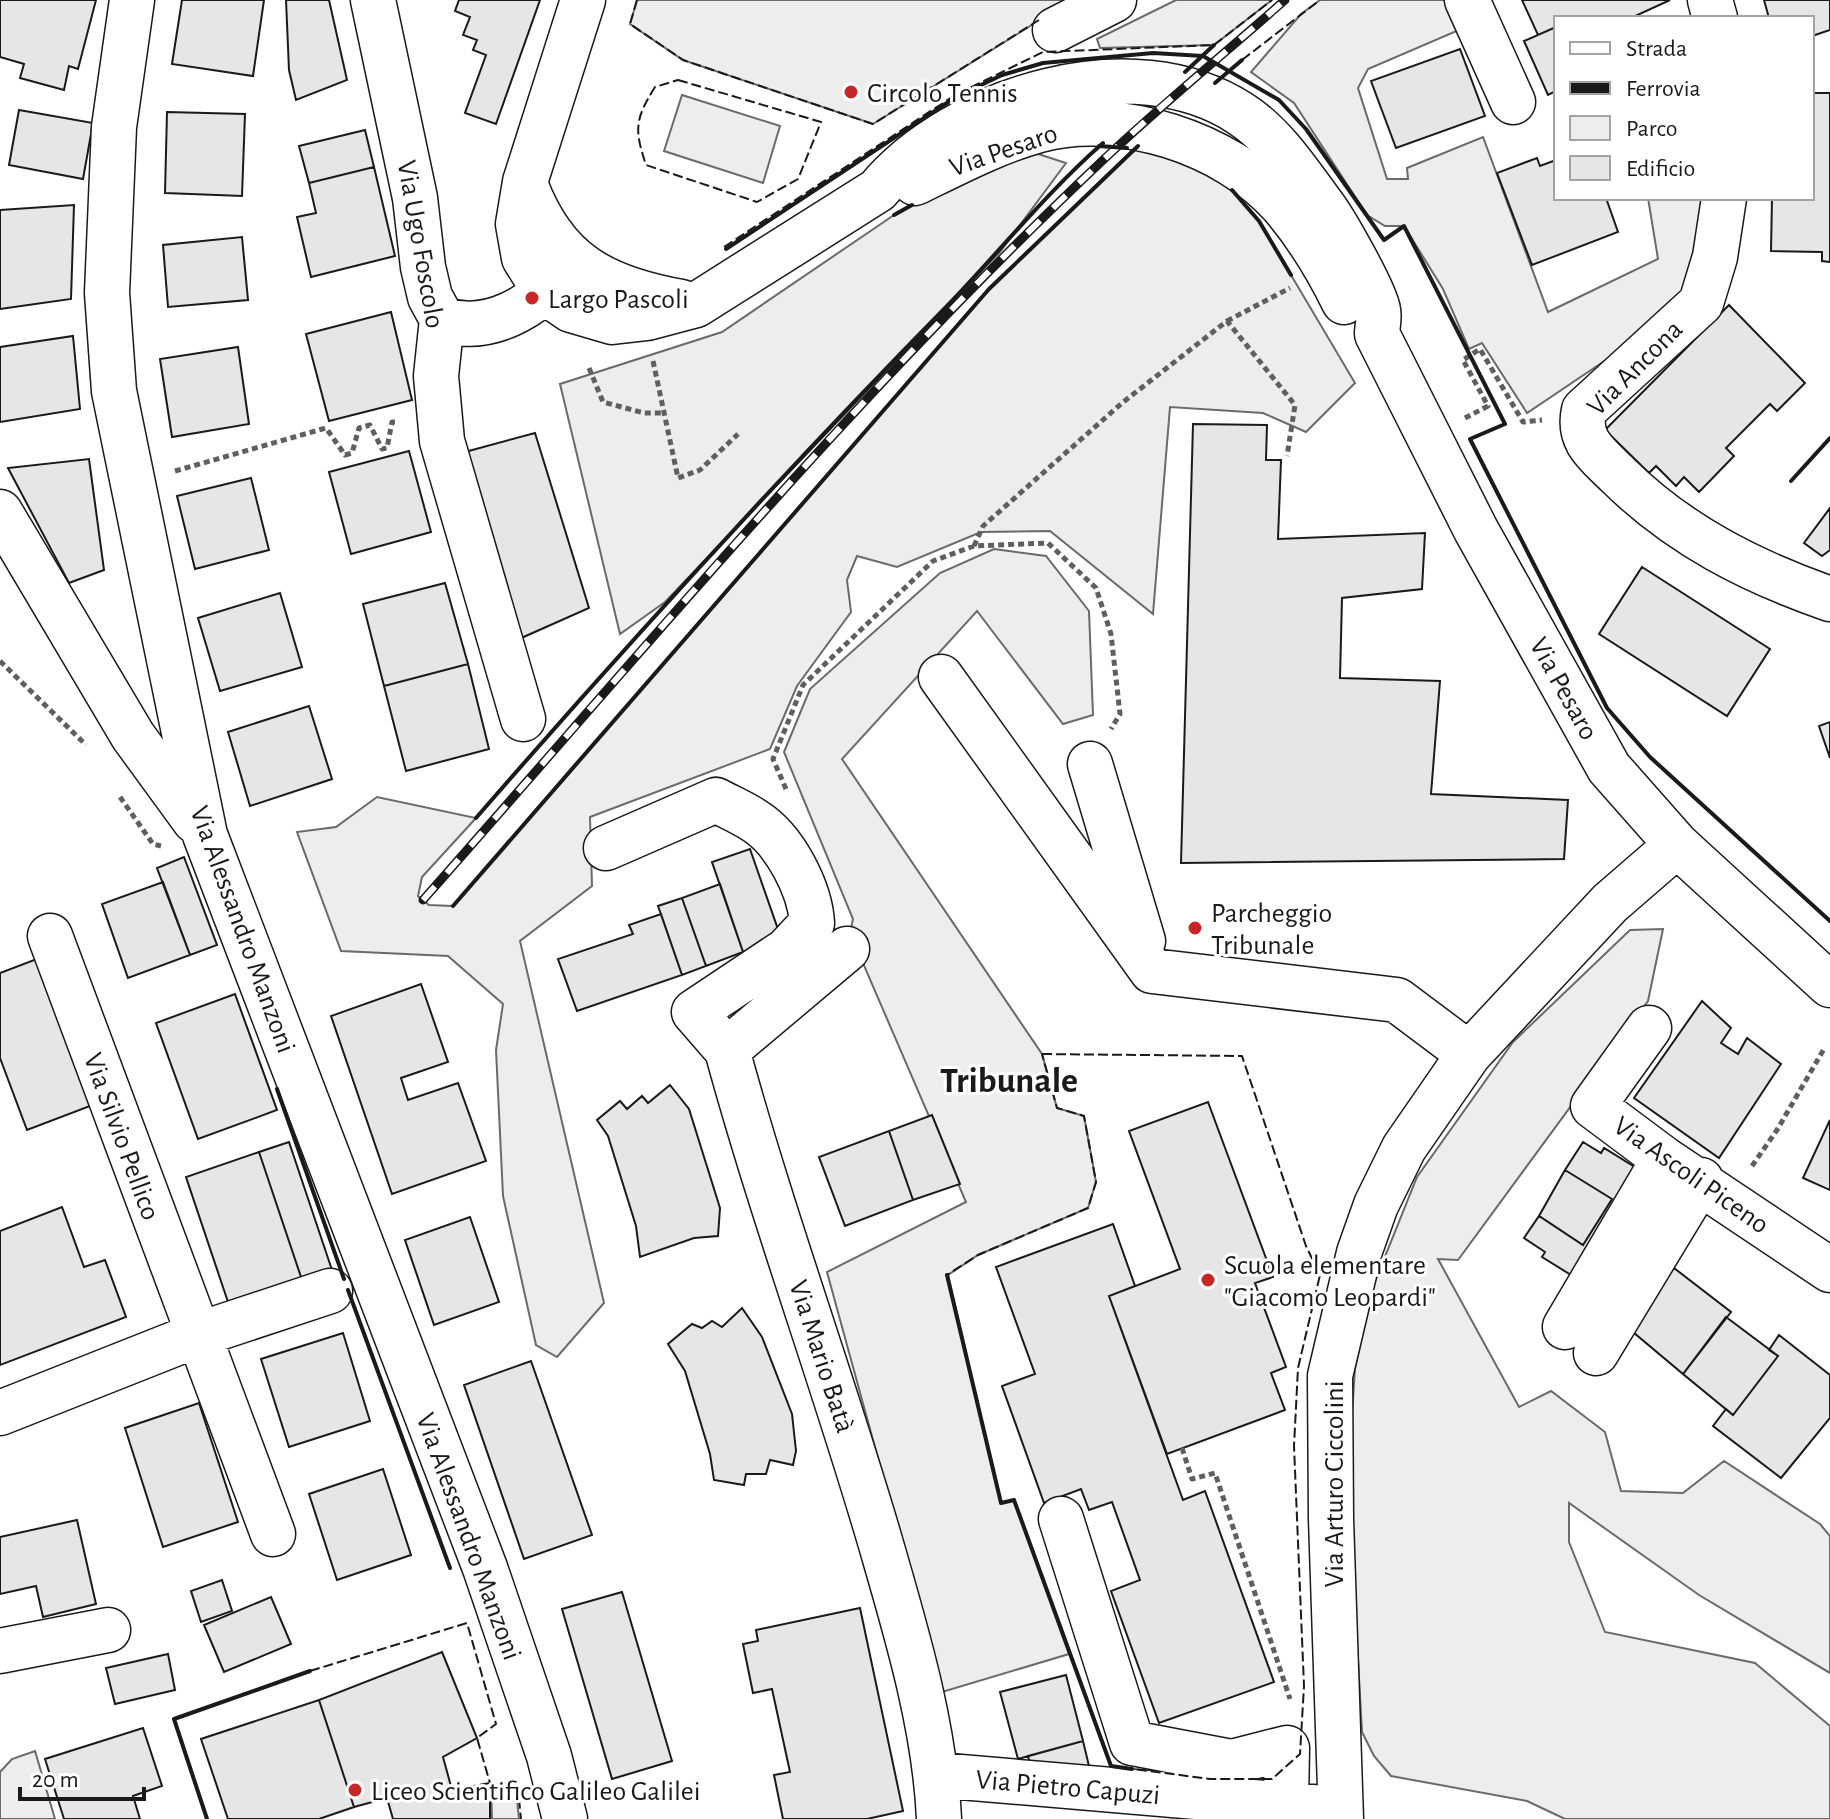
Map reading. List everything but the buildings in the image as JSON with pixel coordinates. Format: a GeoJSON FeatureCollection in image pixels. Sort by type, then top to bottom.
{"type":"FeatureCollection","features":[{"type":"Feature","properties":{"kind":"street","name":"Via Alessandro Manzoni"},"geometry":{"type":"LineString","coordinates":[[132,0],[114,127],[107,293],[114,391],[205,835],[485,1568],[549,1756],[565,1819]]}},
{"type":"Feature","properties":{"kind":"street","name":"Via Ugo Foscolo"},"geometry":{"type":"LineString","coordinates":[[373,0],[415,198],[423,267],[430,297],[442,319],[436,376],[442,441],[523,719]]}},
{"type":"Feature","properties":{"kind":"street"},"geometry":{"type":"LineString","coordinates":[[546,293],[524,258],[518,224],[525,182],[583,0]]}},
{"type":"Feature","properties":{"kind":"street"},"geometry":{"type":"LineString","coordinates":[[1055,30],[1114,0]]}},
{"type":"Feature","properties":{"kind":"street"},"geometry":{"type":"LineString","coordinates":[[1467,0],[1513,102]]}},
{"type":"Feature","properties":{"kind":"street","name":"Via Pesaro"},"geometry":{"type":"LineString","coordinates":[[546,293],[571,310],[612,322],[647,318],[696,305],[878,190],[900,163],[978,115],[1053,87],[1116,82],[1179,89],[1241,114],[1281,151],[1333,218],[1378,309],[1377,334],[1476,530],[1609,768],[1677,845],[1830,985]]}},
{"type":"Feature","properties":{"kind":"street"},"geometry":{"type":"LineString","coordinates":[[525,182],[538,218],[573,259],[592,274],[635,294],[696,305]]}},
{"type":"Feature","properties":{"kind":"street","name":"Via Ancona"},"geometry":{"type":"LineString","coordinates":[[1724,200],[1715,257],[1701,303],[1584,410],[1581,424],[1585,442],[1651,507],[1711,549],[1830,599]]}},
{"type":"Feature","properties":{"kind":"street"},"geometry":{"type":"LineString","coordinates":[[442,319],[463,326],[481,324],[530,304],[546,293],[573,259]]}},
{"type":"Feature","properties":{"kind":"street"},"geometry":{"type":"LineString","coordinates":[[0,512],[133,736],[205,835]]}},
{"type":"Feature","properties":{"kind":"street"},"geometry":{"type":"LineString","coordinates":[[941,677],[1152,971],[1397,1000],[1469,1054]]}},
{"type":"Feature","properties":{"kind":"street"},"geometry":{"type":"LineString","coordinates":[[1090,764],[1152,971]]}},
{"type":"Feature","properties":{"kind":"street"},"geometry":{"type":"LineString","coordinates":[[606,848],[716,800],[757,822],[778,842],[811,902],[812,923],[787,950],[694,1012],[727,1050],[847,949]]}},
{"type":"Feature","properties":{"kind":"street","name":"Via Arturo Ciccolini"},"geometry":{"type":"LineString","coordinates":[[1348,1816],[1331,1519],[1330,1376],[1359,1253],[1376,1205],[1404,1148],[1469,1054],[1610,903],[1677,845]]}},
{"type":"Feature","properties":{"kind":"street","name":"Via Silvio Pellico"},"geometry":{"type":"LineString","coordinates":[[50,936],[273,1534]]}},
{"type":"Feature","properties":{"kind":"street","name":"Via Ascoli Piceno"},"geometry":{"type":"LineString","coordinates":[[1649,1028],[1593,1106],[1830,1270]]}},
{"type":"Feature","properties":{"kind":"street","name":"Via Mario Batà"},"geometry":{"type":"LineString","coordinates":[[727,1050],[747,1124],[844,1418],[889,1570],[937,1775],[939,1819]]}},
{"type":"Feature","properties":{"kind":"street"},"geometry":{"type":"LineString","coordinates":[[1580,1340],[1683,1170]]}},
{"type":"Feature","properties":{"kind":"street"},"geometry":{"type":"LineString","coordinates":[[0,1413],[197,1335],[330,1291]]}},
{"type":"Feature","properties":{"kind":"street"},"geometry":{"type":"LineString","coordinates":[[1061,1519],[1132,1743],[1232,1762],[1287,1748],[1286,1803]]}},
{"type":"Feature","properties":{"kind":"street"},"geometry":{"type":"LineString","coordinates":[[0,1651],[108,1630]]}},
{"type":"Feature","properties":{"kind":"street","name":"Via Pietro Capuzi"},"geometry":{"type":"LineString","coordinates":[[937,1775],[1286,1803],[1348,1816]]}},
{"type":"Feature","properties":{"kind":"path"},"geometry":{"type":"LineString","coordinates":[[974,546],[983,526],[1122,403],[1227,321],[1296,284]]}},
{"type":"Feature","properties":{"kind":"path"},"geometry":{"type":"LineString","coordinates":[[1227,321],[1295,405],[1287,456]]}},
{"type":"Feature","properties":{"kind":"path"},"geometry":{"type":"LineString","coordinates":[[650,349],[678,478],[700,470],[738,434]]}},
{"type":"Feature","properties":{"kind":"path"},"geometry":{"type":"LineString","coordinates":[[1480,349],[1523,422],[1564,417],[1581,424]]}},
{"type":"Feature","properties":{"kind":"path"},"geometry":{"type":"LineString","coordinates":[[589,368],[603,402],[644,413],[663,413]]}},
{"type":"Feature","properties":{"kind":"path"},"geometry":{"type":"LineString","coordinates":[[131,483],[326,428],[345,455],[352,453],[359,428],[370,425],[382,449],[387,448],[392,422],[399,422]]}},
{"type":"Feature","properties":{"kind":"path"},"geometry":{"type":"LineString","coordinates":[[0,661],[89,748]]}},
{"type":"Feature","properties":{"kind":"path"},"geometry":{"type":"LineString","coordinates":[[124,803],[132,816]]}},
{"type":"Feature","properties":{"kind":"path"},"geometry":{"type":"LineString","coordinates":[[1777,1130],[1824,1049]]}},
{"type":"Feature","properties":{"kind":"path"},"geometry":{"type":"LineString","coordinates":[[1182,1448],[1192,1479],[1215,1473],[1291,1695],[1287,1748]]}},
{"type":"Feature","properties":{"kind":"green space","name":"Circolo Tennis"},"geometry":{"type":"Polygon","coordinates":[[[637,0],[1065,0],[1067,3],[873,124],[683,60],[630,24],[637,0]]]}},
{"type":"Feature","properties":{"kind":"green space"},"geometry":{"type":"Polygon","coordinates":[[[1176,0],[1272,0],[1214,45],[1100,48],[1097,39],[1176,0]]]}},
{"type":"Feature","properties":{"kind":"green space"},"geometry":{"type":"Polygon","coordinates":[[[1320,0],[1448,0],[1459,30],[1368,69],[1358,88],[1387,179],[1408,179],[1407,168],[1483,137],[1548,312],[1658,259],[1648,200],[1707,200],[1687,294],[1646,333],[1527,413],[1482,343],[1469,349],[1443,289],[1404,226],[1385,226],[1367,215],[1294,103],[1251,72],[1301,14],[1320,0]]]}},
{"type":"Feature","properties":{"kind":"green space"},"geometry":{"type":"Polygon","coordinates":[[[682,95],[780,126],[763,183],[664,151],[682,95]]]}},
{"type":"Feature","properties":{"kind":"green space"},"geometry":{"type":"Polygon","coordinates":[[[1135,149],[1169,155],[1220,177],[1259,221],[1355,383],[1306,432],[1263,413],[1170,407],[1153,614],[1050,531],[981,532],[897,567],[857,556],[847,580],[851,612],[797,686],[770,749],[590,817],[592,886],[520,941],[604,1303],[557,1357],[536,1345],[503,1196],[496,1050],[503,1004],[448,956],[341,951],[297,832],[336,827],[377,797],[476,818],[422,877],[418,896],[429,905],[453,906],[989,289],[1135,149]]]}},
{"type":"Feature","properties":{"kind":"green space"},"geometry":{"type":"Polygon","coordinates":[[[1026,150],[1066,163],[1000,252],[665,602],[620,634],[560,384],[722,332],[894,215],[965,175],[1026,150]]]}},
{"type":"Feature","properties":{"kind":"green space"},"geometry":{"type":"Polygon","coordinates":[[[994,549],[1046,556],[1089,611],[1093,715],[1063,724],[977,611],[842,759],[1042,1054],[1057,1108],[1084,1116],[1096,1182],[1088,1208],[978,1255],[948,1275],[1001,1503],[1014,1500],[1069,1654],[942,1692],[827,1272],[966,1202],[850,933],[853,919],[784,752],[810,689],[940,573],[994,549]]]}},
{"type":"Feature","properties":{"kind":"green space"},"geometry":{"type":"Polygon","coordinates":[[[1663,929],[1648,1001],[1458,1260],[1438,1259],[1519,1407],[1551,1391],[1605,1432],[1621,1491],[1683,1493],[1724,1461],[1820,1524],[1830,1536],[1830,1673],[1699,1595],[1569,1503],[1569,1542],[1605,1632],[1755,1663],[1830,1726],[1830,1819],[1565,1819],[1527,1801],[1391,1776],[1374,1756],[1362,1732],[1348,1479],[1355,1368],[1374,1284],[1417,1177],[1513,1042],[1630,930],[1663,929]]]}},
{"type":"Feature","properties":{"kind":"green space"},"geometry":{"type":"Polygon","coordinates":[[[35,1751],[55,1819],[0,1819],[0,1772],[12,1759],[35,1751]]]}},
{"type":"Feature","properties":{"kind":"green space"},"geometry":{"type":"Polygon","coordinates":[[[491,1785],[516,1790],[519,1819],[492,1819],[491,1785]]]}},
{"type":"Feature","properties":{"kind":"railway"},"geometry":{"type":"LineString","coordinates":[[423,900],[754,523],[924,339],[1101,162],[1285,0]]}},
{"type":"Feature","properties":{"kind":"fence"},"geometry":{"type":"LineString","coordinates":[[637,0],[630,24],[683,60],[873,124],[1039,20]]}},
{"type":"Feature","properties":{"kind":"fence"},"geometry":{"type":"LineString","coordinates":[[724,247],[955,95],[1043,52],[1214,45],[1272,0]]}},
{"type":"Feature","properties":{"kind":"fence"},"geometry":{"type":"LineString","coordinates":[[1242,60],[1320,0]]}},
{"type":"Feature","properties":{"kind":"fence"},"geometry":{"type":"LineString","coordinates":[[678,80],[821,122],[798,179],[757,202],[646,165],[638,133],[643,108],[655,87],[678,80]]}},
{"type":"Feature","properties":{"kind":"fence"},"geometry":{"type":"LineString","coordinates":[[1042,1054],[1242,1056],[1306,1246],[1320,1275],[1298,1368],[1294,1446],[1304,1686],[1300,1754],[1272,1779],[1210,1779],[1111,1766],[1014,1500],[1001,1503],[947,1275],[978,1255],[1088,1208],[1096,1182],[1084,1116],[1057,1108],[1042,1054]]}},
{"type":"Feature","properties":{"kind":"fence"},"geometry":{"type":"LineString","coordinates":[[310,1671],[467,1623],[496,1724],[477,1738],[490,1783],[518,1789],[521,1819]]}},
{"type":"Feature","properties":{"kind":"wall"},"geometry":{"type":"LineString","coordinates":[[1185,72],[1214,45]]}},
{"type":"Feature","properties":{"kind":"wall"},"geometry":{"type":"LineString","coordinates":[[726,249],[956,97],[1002,75],[1043,63],[1153,53],[1203,56],[1279,100],[1306,129],[1384,240],[1404,226],[1505,424],[1470,439],[1607,708],[1650,757],[1830,921]]}},
{"type":"Feature","properties":{"kind":"wall"},"geometry":{"type":"LineString","coordinates":[[1215,83],[1242,60]]}},
{"type":"Feature","properties":{"kind":"wall"},"geometry":{"type":"LineString","coordinates":[[476,818],[767,494],[1043,202],[1103,143]]}},
{"type":"Feature","properties":{"kind":"wall"},"geometry":{"type":"LineString","coordinates":[[1099,146],[1127,148]]}},
{"type":"Feature","properties":{"kind":"wall"},"geometry":{"type":"LineString","coordinates":[[453,906],[989,289],[1138,146]]}},
{"type":"Feature","properties":{"kind":"wall"},"geometry":{"type":"LineString","coordinates":[[1232,190],[1259,221],[1291,275]]}},
{"type":"Feature","properties":{"kind":"wall"},"geometry":{"type":"LineString","coordinates":[[894,215],[912,205]]}},
{"type":"Feature","properties":{"kind":"wall"},"geometry":{"type":"LineString","coordinates":[[1791,481],[1830,438]]}},
{"type":"Feature","properties":{"kind":"wall"},"geometry":{"type":"LineString","coordinates":[[277,1089],[344,1279]]}},
{"type":"Feature","properties":{"kind":"wall"},"geometry":{"type":"LineString","coordinates":[[947,1275],[1001,1503],[1014,1500],[1111,1766],[1132,1769]]}},
{"type":"Feature","properties":{"kind":"wall"},"geometry":{"type":"LineString","coordinates":[[348,1290],[450,1568]]}},
{"type":"Feature","properties":{"kind":"wall"},"geometry":{"type":"LineString","coordinates":[[207,1819],[174,1719],[310,1671]]}},
{"type":"Feature","properties":{"kind":"place","name":"Circolo Tennis"},"geometry":{"type":"Point","coordinates":[851,92]}},
{"type":"Feature","properties":{"kind":"place","name":"Largo Pascoli"},"geometry":{"type":"Point","coordinates":[532,298]}},
{"type":"Feature","properties":{"kind":"place","name":"Parcheggio Tribunale"},"geometry":{"type":"Point","coordinates":[1195,928]}},
{"type":"Feature","properties":{"kind":"place","name":"Scuola elementare \"Giacomo Leopardi\""},"geometry":{"type":"Point","coordinates":[1208,1280]}},
{"type":"Feature","properties":{"kind":"place","name":"Liceo Scientifico Galileo Galilei"},"geometry":{"type":"Point","coordinates":[355,1790]}},
{"type":"Feature","properties":{"kind":"district","name":"Tribunale"},"geometry":{"type":"Point","coordinates":[1009,1079]}}]}
